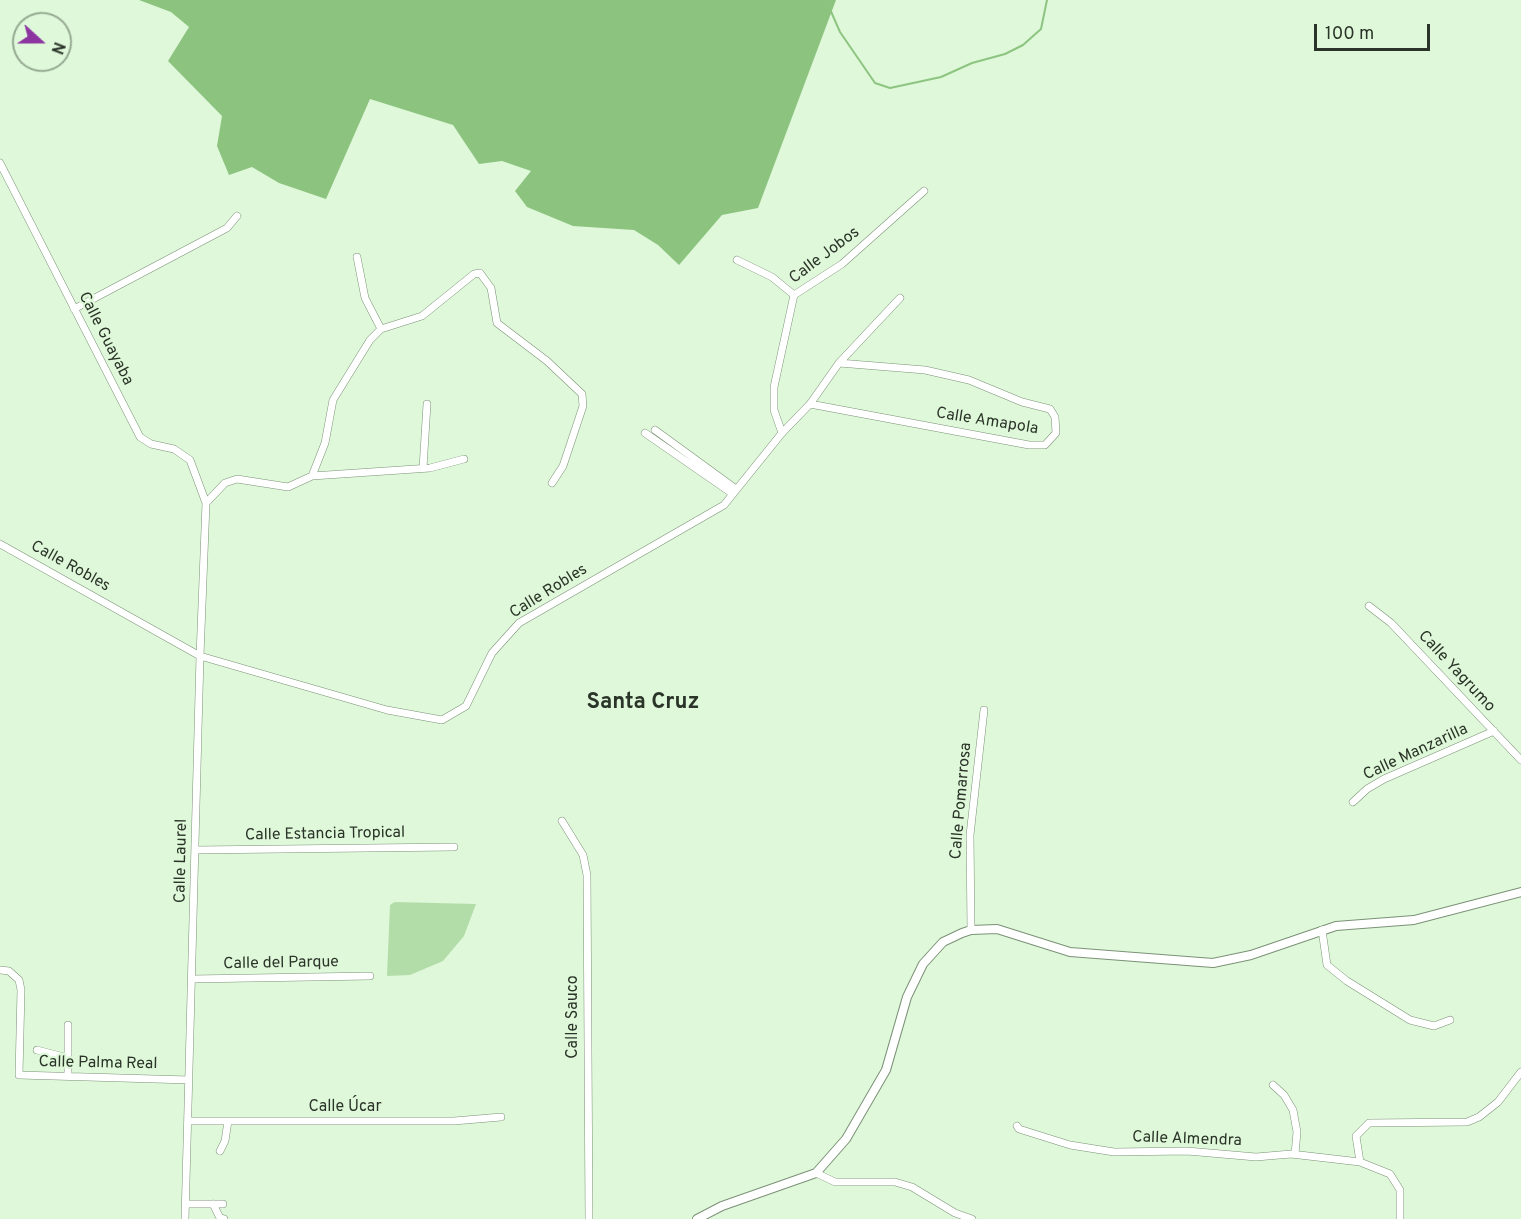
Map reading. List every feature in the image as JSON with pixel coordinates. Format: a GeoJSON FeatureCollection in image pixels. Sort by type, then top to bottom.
{"type":"FeatureCollection","features":[{"type":"Feature","properties":{"kind":"street","name":"Calle Guayaba"},"geometry":{"type":"LineString","coordinates":[[0,163],[140,437],[151,444],[174,449],[190,460],[206,503]]}},
{"type":"Feature","properties":{"kind":"street","name":"Calle Jobos"},"geometry":{"type":"LineString","coordinates":[[782,433],[774,410],[774,387],[794,295],[842,264],[924,191]]}},
{"type":"Feature","properties":{"kind":"street"},"geometry":{"type":"LineString","coordinates":[[74,309],[227,228],[237,216]]}},
{"type":"Feature","properties":{"kind":"street"},"geometry":{"type":"LineString","coordinates":[[357,257],[365,298],[381,329]]}},
{"type":"Feature","properties":{"kind":"street"},"geometry":{"type":"LineString","coordinates":[[737,260],[772,277],[794,295]]}},
{"type":"Feature","properties":{"kind":"street"},"geometry":{"type":"LineString","coordinates":[[312,476],[325,443],[333,400],[370,340],[381,329],[422,316],[474,274],[480,273],[491,288],[497,323],[547,361],[582,394],[583,406],[563,466],[552,483]]}},
{"type":"Feature","properties":{"kind":"street","name":"Calle Robles"},"geometry":{"type":"LineString","coordinates":[[0,544],[200,656],[387,710],[442,720],[466,706],[492,653],[519,623],[724,505],[782,433],[810,404],[839,363],[900,298]]}},
{"type":"Feature","properties":{"kind":"street","name":"Calle Amapola"},"geometry":{"type":"LineString","coordinates":[[810,404],[1029,445],[1045,445],[1056,433],[1056,417],[1050,409],[1022,402],[969,380],[925,370],[839,363]]}},
{"type":"Feature","properties":{"kind":"street"},"geometry":{"type":"LineString","coordinates":[[423,468],[427,405]]}},
{"type":"Feature","properties":{"kind":"street"},"geometry":{"type":"LineString","coordinates":[[655,430],[735,492]]}},
{"type":"Feature","properties":{"kind":"street"},"geometry":{"type":"LineString","coordinates":[[645,433],[735,492]]}},
{"type":"Feature","properties":{"kind":"street"},"geometry":{"type":"LineString","coordinates":[[206,503],[225,483],[237,479],[288,487],[312,476],[423,468],[464,459]]}},
{"type":"Feature","properties":{"kind":"street","name":"Calle Laurel"},"geometry":{"type":"LineString","coordinates":[[185,1219],[206,503]]}},
{"type":"Feature","properties":{"kind":"street","name":"Calle Yagrumo"},"geometry":{"type":"LineString","coordinates":[[1369,606],[1391,623],[1521,760]]}},
{"type":"Feature","properties":{"kind":"street","name":"Calle Pomarrosa"},"geometry":{"type":"LineString","coordinates":[[971,930],[970,835],[984,710]]}},
{"type":"Feature","properties":{"kind":"street","name":"Calle Manzarilla"},"geometry":{"type":"LineString","coordinates":[[1353,802],[1367,789],[1384,780],[1494,731]]}},
{"type":"Feature","properties":{"kind":"street","name":"Calle Sauco"},"geometry":{"type":"LineString","coordinates":[[562,821],[583,855],[587,875],[589,1219]]}},
{"type":"Feature","properties":{"kind":"street","name":"Calle Estancia Tropical"},"geometry":{"type":"LineString","coordinates":[[196,850],[454,847]]}},
{"type":"Feature","properties":{"kind":"street"},"geometry":{"type":"LineString","coordinates":[[697,1219],[722,1206],[816,1173],[846,1139],[886,1070],[907,997],[923,964],[943,942],[971,930],[997,929],[1071,952],[1203,963],[1251,955],[1336,926],[1414,920],[1521,892]]}},
{"type":"Feature","properties":{"kind":"street"},"geometry":{"type":"LineString","coordinates":[[1322,930],[1327,965],[1347,981],[1410,1020],[1434,1026],[1450,1020]]}},
{"type":"Feature","properties":{"kind":"street","name":"Calle Palma Real"},"geometry":{"type":"LineString","coordinates":[[0,970],[9,971],[19,980],[21,990],[19,1075],[189,1080]]}},
{"type":"Feature","properties":{"kind":"street","name":"Calle del Parque"},"geometry":{"type":"LineString","coordinates":[[192,979],[370,976]]}},
{"type":"Feature","properties":{"kind":"street"},"geometry":{"type":"LineString","coordinates":[[68,1025],[68,1077]]}},
{"type":"Feature","properties":{"kind":"street"},"geometry":{"type":"LineString","coordinates":[[37,1050],[68,1058]]}},
{"type":"Feature","properties":{"kind":"street"},"geometry":{"type":"LineString","coordinates":[[1360,1162],[1356,1136],[1369,1123],[1457,1124],[1467,1122],[1479,1117],[1498,1102],[1521,1072]]}},
{"type":"Feature","properties":{"kind":"street"},"geometry":{"type":"LineString","coordinates":[[1273,1085],[1284,1095],[1293,1110],[1297,1132],[1295,1154]]}},
{"type":"Feature","properties":{"kind":"street","name":"Calle Úcar"},"geometry":{"type":"LineString","coordinates":[[189,1121],[454,1121],[501,1117]]}},
{"type":"Feature","properties":{"kind":"street"},"geometry":{"type":"LineString","coordinates":[[220,1151],[225,1141],[228,1121]]}},
{"type":"Feature","properties":{"kind":"street","name":"Calle Almendra"},"geometry":{"type":"LineString","coordinates":[[1017,1126],[1019,1129],[1070,1145],[1114,1152],[1187,1151],[1256,1157],[1295,1154],[1360,1162],[1390,1174],[1400,1190],[1400,1219]]}},
{"type":"Feature","properties":{"kind":"street"},"geometry":{"type":"LineString","coordinates":[[816,1173],[835,1182],[895,1182],[912,1187],[955,1213],[972,1219]]}},
{"type":"Feature","properties":{"kind":"street"},"geometry":{"type":"LineString","coordinates":[[186,1204],[223,1204]]}},
{"type":"Feature","properties":{"kind":"street"},"geometry":{"type":"LineString","coordinates":[[213,1204],[220,1218],[224,1219]]}},
{"type":"Feature","properties":{"kind":"green space"},"geometry":{"type":"Polygon","coordinates":[[[139,0],[836,0],[758,208],[722,215],[679,265],[658,245],[634,230],[573,226],[527,207],[515,191],[531,171],[502,161],[479,164],[453,125],[370,99],[326,199],[279,183],[252,167],[229,175],[217,146],[222,116],[168,61],[189,27],[171,12],[139,0]]]}},
{"type":"Feature","properties":{"kind":"green space"},"geometry":{"type":"Polygon","coordinates":[[[395,902],[476,904],[464,936],[443,961],[410,975],[387,976],[390,905],[395,902]]]}},
{"type":"Feature","properties":{"kind":"waterway"},"geometry":{"type":"LineString","coordinates":[[826,0],[840,32],[875,83],[890,88],[941,77],[972,63],[1005,54],[1023,45],[1041,29],[1047,0]]}},
{"type":"Feature","properties":{"kind":"district","name":"Santa Cruz"},"geometry":{"type":"Point","coordinates":[643,704]}}]}
